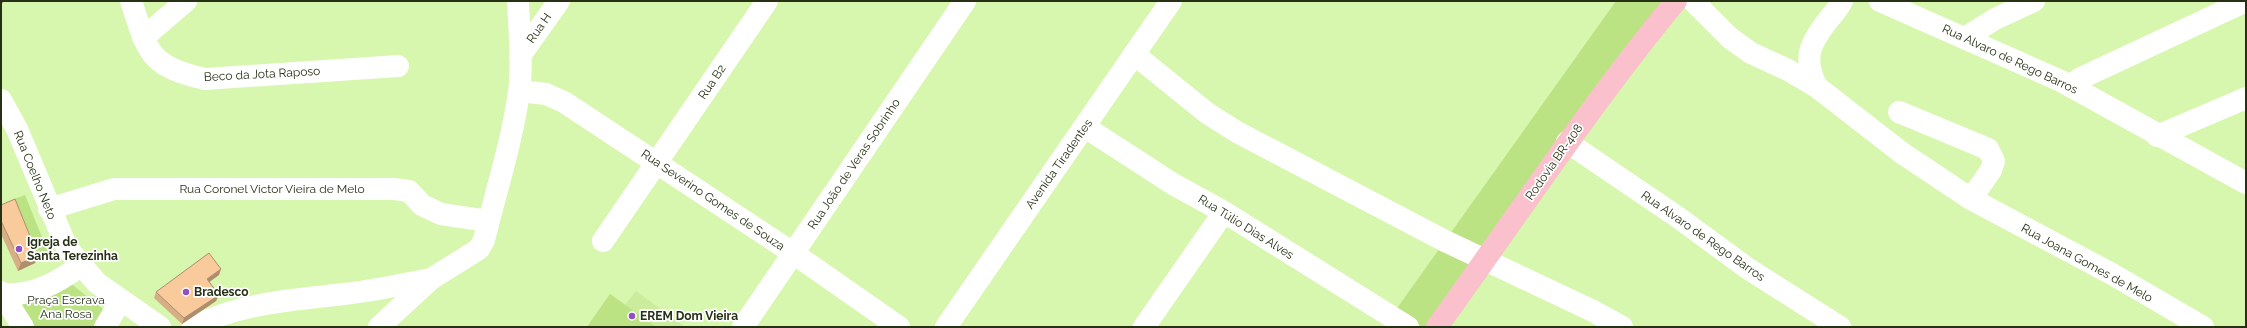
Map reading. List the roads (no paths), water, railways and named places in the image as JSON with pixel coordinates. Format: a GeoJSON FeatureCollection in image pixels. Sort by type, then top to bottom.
{"type":"FeatureCollection","features":[{"type":"Feature","properties":{"kind":"main road","name":"Rodovia BR-408"},"geometry":{"type":"LineString","coordinates":[[1437,327],[1567,142],[1640,45],[1676,1]]}},
{"type":"Feature","properties":{"kind":"street","name":"Beco da Jota Raposo"},"geometry":{"type":"LineString","coordinates":[[131,1],[143,38],[155,60],[166,67],[204,79],[398,66]]}},
{"type":"Feature","properties":{"kind":"street"},"geometry":{"type":"LineString","coordinates":[[143,38],[186,1]]}},
{"type":"Feature","properties":{"kind":"street"},"geometry":{"type":"LineString","coordinates":[[379,327],[431,279],[479,249],[484,240],[512,135],[519,91],[520,56],[518,1]]}},
{"type":"Feature","properties":{"kind":"street","name":"Rua H"},"geometry":{"type":"LineString","coordinates":[[520,56],[559,1]]}},
{"type":"Feature","properties":{"kind":"street","name":"Rua B2"},"geometry":{"type":"LineString","coordinates":[[603,241],[767,1]]}},
{"type":"Feature","properties":{"kind":"street","name":"Rua João de Veras Sobrinho"},"geometry":{"type":"LineString","coordinates":[[743,327],[965,1]]}},
{"type":"Feature","properties":{"kind":"street","name":"Avenida Tiradentes"},"geometry":{"type":"LineString","coordinates":[[946,327],[1171,1]]}},
{"type":"Feature","properties":{"kind":"street","name":"Rua Joana Gomes de Melo"},"geometry":{"type":"LineString","coordinates":[[1693,1],[1730,38],[1750,53],[1788,70],[1817,87],[1902,153],[1971,199],[2112,274],[2203,327]]}},
{"type":"Feature","properties":{"kind":"street"},"geometry":{"type":"LineString","coordinates":[[1817,87],[1808,65],[1809,55],[1821,30],[1842,1]]}},
{"type":"Feature","properties":{"kind":"street","name":"Rua Alvaro de Rego Barros"},"geometry":{"type":"LineString","coordinates":[[1880,1],[2070,86],[2157,136],[2246,183]]}},
{"type":"Feature","properties":{"kind":"street"},"geometry":{"type":"LineString","coordinates":[[1965,38],[1995,18],[2034,1]]}},
{"type":"Feature","properties":{"kind":"street"},"geometry":{"type":"LineString","coordinates":[[2070,86],[2081,78],[2246,1]]}},
{"type":"Feature","properties":{"kind":"street"},"geometry":{"type":"LineString","coordinates":[[1134,54],[1207,113],[1237,132],[1485,260],[1593,310],[1622,327]]}},
{"type":"Feature","properties":{"kind":"street","name":"Rua Severino Gomes de Souza"},"geometry":{"type":"LineString","coordinates":[[519,91],[546,94],[564,102],[793,253],[899,327]]}},
{"type":"Feature","properties":{"kind":"street"},"geometry":{"type":"LineString","coordinates":[[2157,136],[2246,98]]}},
{"type":"Feature","properties":{"kind":"street","name":"Rua Coelho Neto"},"geometry":{"type":"LineString","coordinates":[[1,100],[17,129],[49,209],[67,248],[97,283],[160,327]]}},
{"type":"Feature","properties":{"kind":"street"},"geometry":{"type":"LineString","coordinates":[[1899,112],[1988,149],[1994,161],[1991,170],[1971,199]]}},
{"type":"Feature","properties":{"kind":"street","name":"Rua Túlio Dias Alves"},"geometry":{"type":"LineString","coordinates":[[1085,127],[1173,184],[1224,212],[1408,327]]}},
{"type":"Feature","properties":{"kind":"street","name":"Rua Alvaro de Rego Barros"},"geometry":{"type":"LineString","coordinates":[[1567,142],[1679,218],[1747,268],[1840,327]]}},
{"type":"Feature","properties":{"kind":"street","name":"Rua Coronel Victor Vieira de Melo"},"geometry":{"type":"LineString","coordinates":[[49,209],[114,189],[394,189],[409,192],[422,205],[441,214],[488,221]]}},
{"type":"Feature","properties":{"kind":"street"},"geometry":{"type":"LineString","coordinates":[[1144,327],[1224,212]]}},
{"type":"Feature","properties":{"kind":"street"},"geometry":{"type":"LineString","coordinates":[[2,293],[31,293],[65,278],[81,265]]}},
{"type":"Feature","properties":{"kind":"street"},"geometry":{"type":"LineString","coordinates":[[193,327],[210,318],[255,306],[346,294],[431,279]]}},
{"type":"Feature","properties":{"kind":"street"},"geometry":{"type":"LineString","coordinates":[[2,293],[23,327]]}},
{"type":"Feature","properties":{"kind":"street"},"geometry":{"type":"LineString","coordinates":[[105,327],[120,300]]}},
{"type":"Feature","properties":{"kind":"place","name":"Igreja de Santa Terezinha"},"geometry":{"type":"Point","coordinates":[19,249]}},
{"type":"Feature","properties":{"kind":"place","name":"Bradesco"},"geometry":{"type":"Point","coordinates":[186,292]}},
{"type":"Feature","properties":{"kind":"place","name":"EREM Dom Vieira"},"geometry":{"type":"Point","coordinates":[632,316]}},
{"type":"Feature","properties":{"kind":"park label","name":"Praça Escrava Ana Rosa"},"geometry":{"type":"Point","coordinates":[66,307]}}]}
